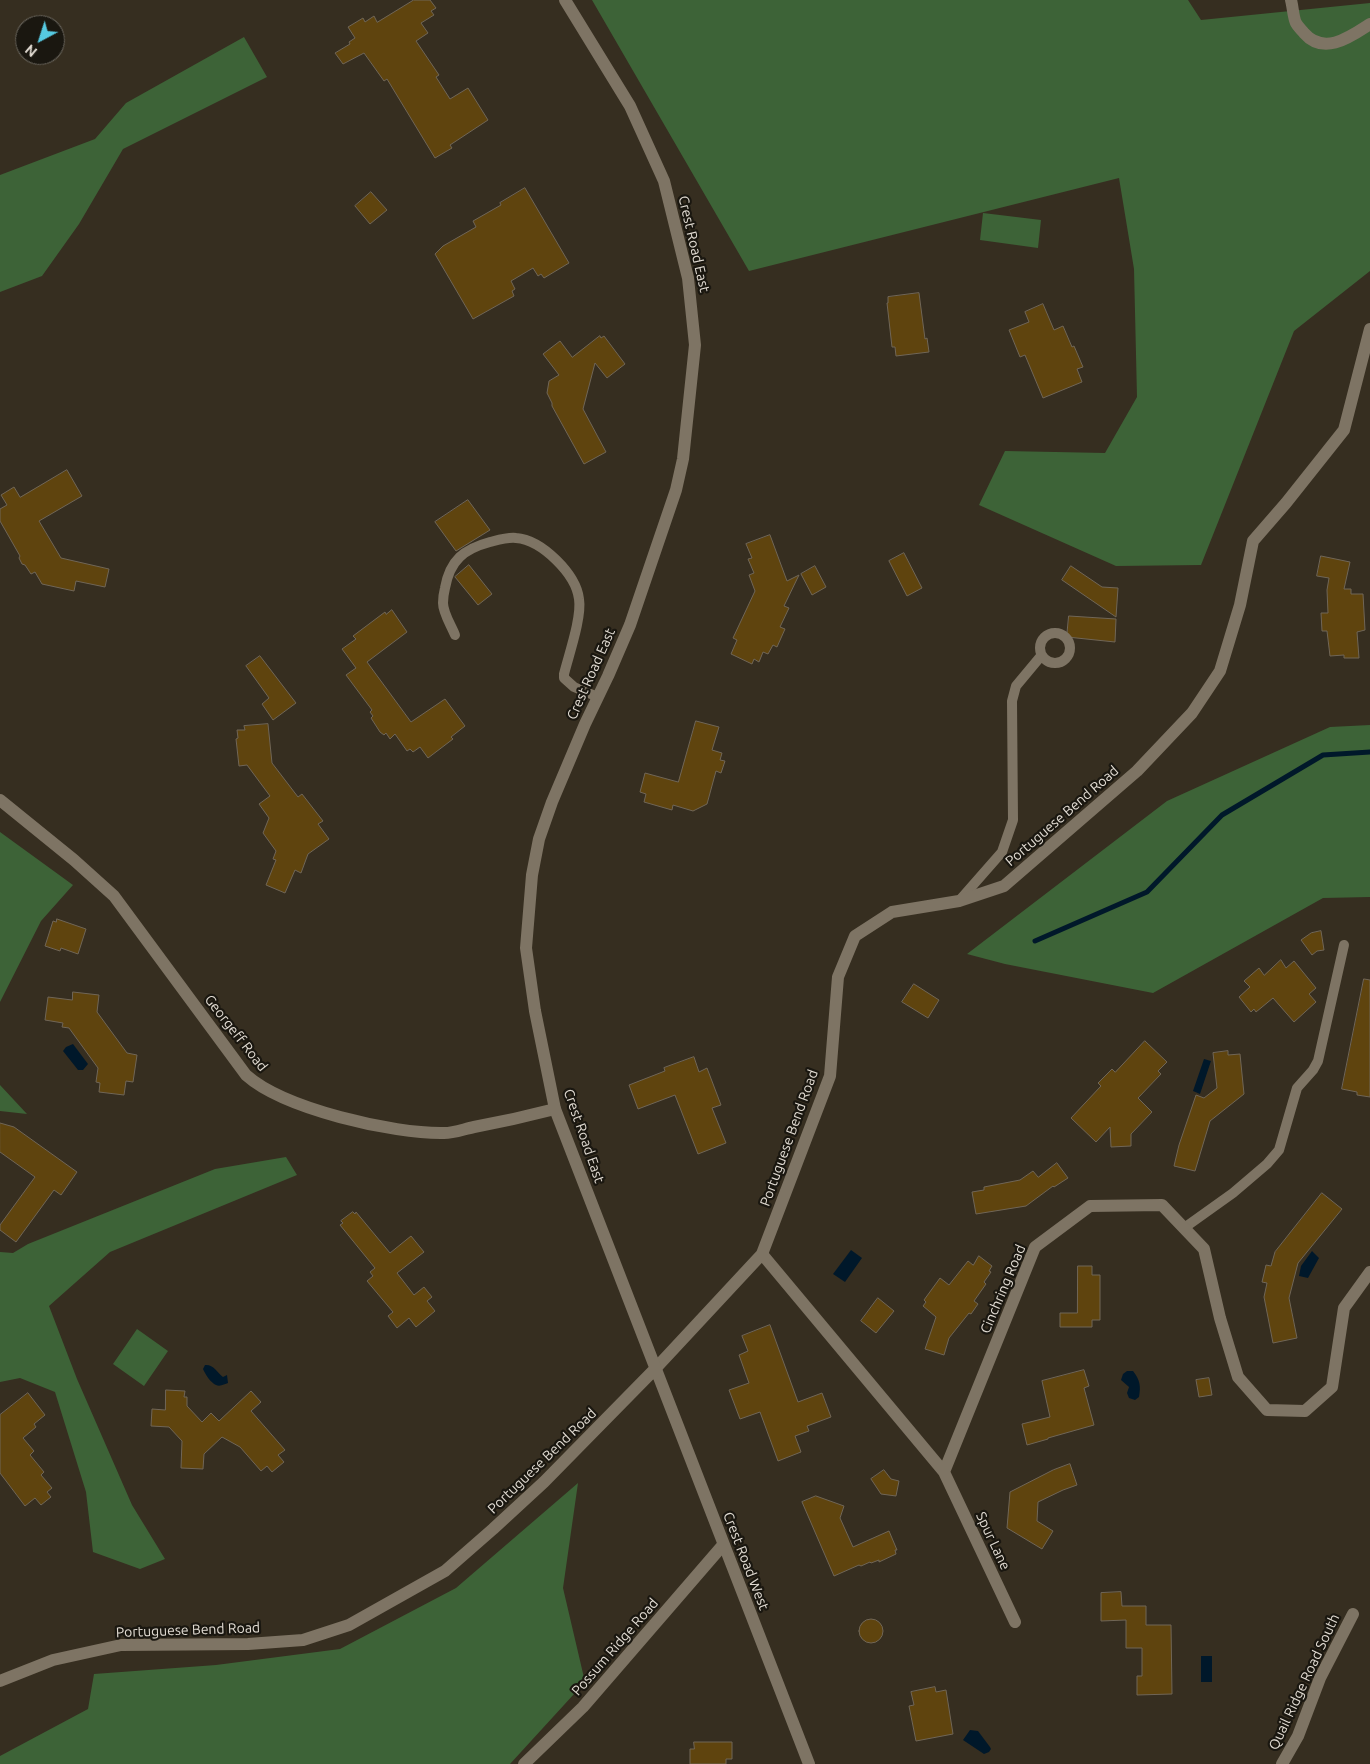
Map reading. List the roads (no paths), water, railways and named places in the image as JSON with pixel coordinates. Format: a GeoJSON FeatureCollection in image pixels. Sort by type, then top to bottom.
{"type":"FeatureCollection","features":[{"type":"Feature","properties":{"kind":"street","name":"Crest Road East"},"geometry":{"type":"LineString","coordinates":[[565,0],[630,106],[664,181],[688,278],[694,327],[695,345],[683,459],[676,490],[630,625],[552,802],[540,839],[532,876],[526,948],[535,1011],[556,1109],[655,1369]]}},
{"type":"Feature","properties":{"kind":"street"},"geometry":{"type":"LineString","coordinates":[[1291,0],[1296,24],[1308,37],[1319,44],[1330,45],[1347,39],[1370,24]]}},
{"type":"Feature","properties":{"kind":"street","name":"Portuguese Bend Road"},"geometry":{"type":"LineString","coordinates":[[0,1681],[53,1660],[121,1645],[248,1644],[303,1640],[349,1625],[445,1571],[544,1482],[655,1369],[762,1254],[830,1076],[838,977],[855,936],[892,912],[959,900],[1004,886],[1137,771],[1192,712],[1220,671],[1240,605],[1252,541],[1286,503],[1344,430],[1370,329]]}},
{"type":"Feature","properties":{"kind":"street","name":"Georgeff Road"},"geometry":{"type":"LineString","coordinates":[[0,800],[74,860],[114,896],[246,1075],[257,1084],[295,1102],[347,1119],[404,1130],[445,1133],[556,1109]]}},
{"type":"Feature","properties":{"kind":"street","name":"Cinchring Road"},"geometry":{"type":"LineString","coordinates":[[944,1472],[1035,1246],[1090,1206],[1162,1205],[1204,1249],[1220,1318],[1238,1378],[1267,1410],[1305,1411],[1332,1387],[1344,1308],[1370,1272]]}},
{"type":"Feature","properties":{"kind":"street"},"geometry":{"type":"LineString","coordinates":[[762,1254],[944,1472]]}},
{"type":"Feature","properties":{"kind":"street","name":"Crest Road West"},"geometry":{"type":"LineString","coordinates":[[655,1369],[809,1764]]}},
{"type":"Feature","properties":{"kind":"street","name":"Spur Lane"},"geometry":{"type":"LineString","coordinates":[[944,1472],[1015,1622]]}},
{"type":"Feature","properties":{"kind":"street","name":"Possum Ridge Road"},"geometry":{"type":"LineString","coordinates":[[524,1764],[583,1707],[723,1545]]}},
{"type":"Feature","properties":{"kind":"street","name":"Quail Ridge Road South"},"geometry":{"type":"LineString","coordinates":[[1282,1764],[1298,1736],[1320,1678],[1353,1614]]}},
{"type":"Feature","properties":{"kind":"lane"},"geometry":{"type":"LineString","coordinates":[[455,635],[443,602],[449,571],[454,563],[460,556],[476,546],[502,539],[516,538],[527,540],[546,551],[566,571],[577,589],[580,608],[564,678],[574,687],[598,697]]}},
{"type":"Feature","properties":{"kind":"lane"},"geometry":{"type":"LineString","coordinates":[[959,900],[1002,852],[1009,835],[1014,820],[1012,701],[1016,686],[1041,656]]}},
{"type":"Feature","properties":{"kind":"lane"},"geometry":{"type":"LineString","coordinates":[[1184,1228],[1233,1192],[1267,1164],[1279,1150],[1297,1088],[1313,1070],[1318,1061],[1344,945]]}},
{"type":"Feature","properties":{"kind":"water"},"geometry":{"type":"Polygon","coordinates":[[[73,1044],[88,1064],[83,1070],[78,1070],[63,1051],[66,1047],[73,1044]]]}},
{"type":"Feature","properties":{"kind":"water"},"geometry":{"type":"Polygon","coordinates":[[[1204,1059],[1211,1061],[1200,1094],[1193,1091],[1204,1059]]]}},
{"type":"Feature","properties":{"kind":"water"},"geometry":{"type":"Polygon","coordinates":[[[851,1250],[862,1258],[845,1282],[833,1274],[851,1250]]]}},
{"type":"Feature","properties":{"kind":"water"},"geometry":{"type":"Polygon","coordinates":[[[1312,1251],[1319,1258],[1308,1278],[1299,1276],[1301,1266],[1312,1251]]]}},
{"type":"Feature","properties":{"kind":"water"},"geometry":{"type":"Polygon","coordinates":[[[205,1365],[213,1367],[223,1377],[227,1375],[228,1383],[219,1386],[214,1384],[203,1369],[205,1365]]]}},
{"type":"Feature","properties":{"kind":"water"},"geometry":{"type":"Polygon","coordinates":[[[1127,1371],[1133,1371],[1139,1383],[1139,1397],[1135,1400],[1129,1398],[1127,1393],[1129,1387],[1121,1380],[1123,1374],[1127,1371]]]}},
{"type":"Feature","properties":{"kind":"water"},"geometry":{"type":"Polygon","coordinates":[[[1201,1656],[1212,1656],[1212,1682],[1201,1682],[1201,1656]]]}},
{"type":"Feature","properties":{"kind":"water"},"geometry":{"type":"Polygon","coordinates":[[[970,1730],[978,1731],[990,1747],[989,1752],[984,1754],[963,1740],[970,1730]]]}},
{"type":"Feature","properties":{"kind":"waterway"},"geometry":{"type":"LineString","coordinates":[[1035,941],[1147,892],[1222,815],[1323,755],[1370,752]]}}]}
